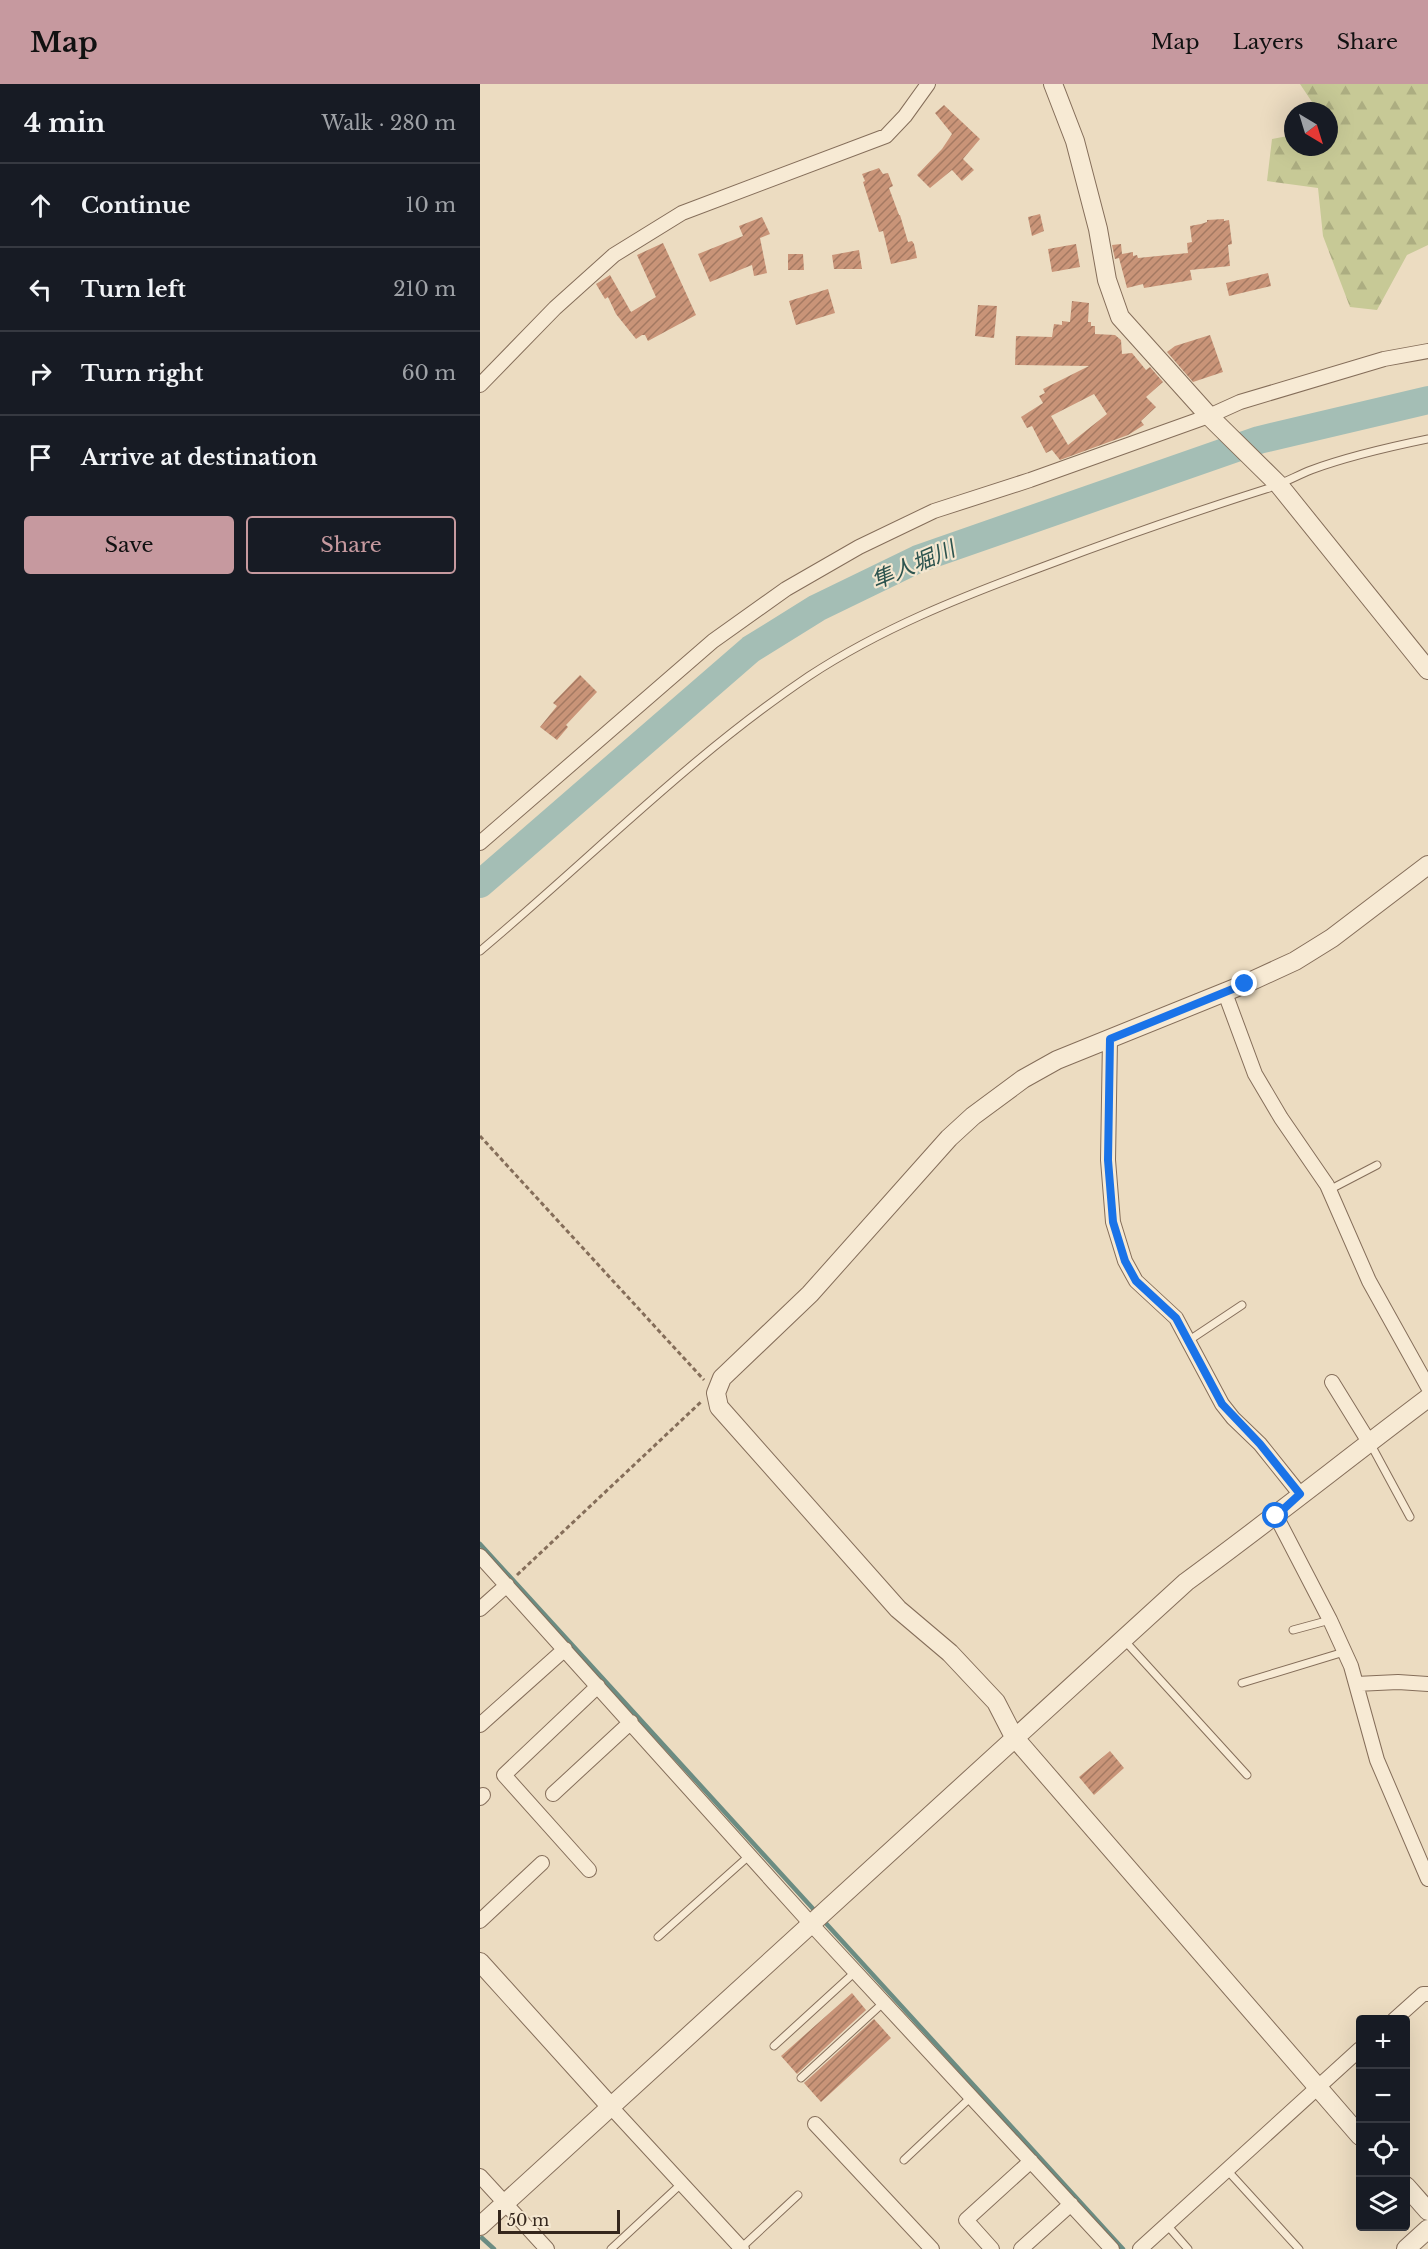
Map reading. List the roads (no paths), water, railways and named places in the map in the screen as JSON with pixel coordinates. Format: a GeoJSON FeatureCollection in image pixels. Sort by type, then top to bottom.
{"type":"FeatureCollection","features":[{"type":"Feature","properties":{"kind":"street"},"geometry":{"type":"LineString","coordinates":[[480,385],[555,308],[614,255],[682,213],[886,136],[905,116],[928,84]]}},
{"type":"Feature","properties":{"kind":"street"},"geometry":{"type":"LineString","coordinates":[[1053,84],[1075,141],[1098,229],[1107,280],[1120,317],[1209,416],[1279,485],[1428,670]]}},
{"type":"Feature","properties":{"kind":"street"},"geometry":{"type":"LineString","coordinates":[[480,843],[714,640],[786,589],[859,547],[934,511],[1030,480],[1209,416],[1240,402],[1384,359],[1428,351]]}},
{"type":"Feature","properties":{"kind":"street"},"geometry":{"type":"LineString","coordinates":[[1356,2131],[1014,1737],[996,1702],[950,1653],[898,1609],[718,1407],[716,1393],[722,1378],[810,1294],[889,1208],[924,1164],[973,1116],[1023,1079],[1057,1060],[1225,993],[1295,961],[1332,938],[1428,865]]}},
{"type":"Feature","properties":{"kind":"street"},"geometry":{"type":"LineString","coordinates":[[1225,993],[1256,1074],[1281,1118],[1329,1190],[1370,1281],[1428,1387]]}},
{"type":"Feature","properties":{"kind":"street"},"geometry":{"type":"LineString","coordinates":[[1110,1039],[1108,1160],[1113,1222],[1125,1261],[1136,1281],[1176,1318],[1222,1404],[1260,1444],[1300,1494]]}},
{"type":"Feature","properties":{"kind":"street"},"geometry":{"type":"LineString","coordinates":[[1332,1382],[1369,1442]]}},
{"type":"Feature","properties":{"kind":"street"},"geometry":{"type":"LineString","coordinates":[[480,2226],[1186,1582],[1276,1516],[1300,1494],[1428,1398]]}},
{"type":"Feature","properties":{"kind":"street"},"geometry":{"type":"LineString","coordinates":[[1276,1516],[1344,1652],[1356,1684],[1377,1760],[1427,1875]]}},
{"type":"Feature","properties":{"kind":"street"},"geometry":{"type":"LineString","coordinates":[[480,1556],[883,2003],[1112,2249]]}},
{"type":"Feature","properties":{"kind":"street"},"geometry":{"type":"LineString","coordinates":[[480,1609],[507,1585]]}},
{"type":"Feature","properties":{"kind":"street"},"geometry":{"type":"LineString","coordinates":[[480,1725],[564,1649]]}},
{"type":"Feature","properties":{"kind":"street"},"geometry":{"type":"LineString","coordinates":[[1356,1684],[1398,1682],[1428,1684]]}},
{"type":"Feature","properties":{"kind":"street"},"geometry":{"type":"LineString","coordinates":[[589,1870],[504,1775],[598,1686]]}},
{"type":"Feature","properties":{"kind":"street"},"geometry":{"type":"LineString","coordinates":[[553,1794],[630,1722]]}},
{"type":"Feature","properties":{"kind":"street"},"geometry":{"type":"LineString","coordinates":[[480,1921],[542,1863]]}},
{"type":"Feature","properties":{"kind":"street"},"geometry":{"type":"LineString","coordinates":[[480,1962],[741,2248]]}},
{"type":"Feature","properties":{"kind":"street"},"geometry":{"type":"LineString","coordinates":[[1399,2015],[1423,1994],[1428,1994]]}},
{"type":"Feature","properties":{"kind":"street"},"geometry":{"type":"LineString","coordinates":[[1140,2249],[1356,2053]]}},
{"type":"Feature","properties":{"kind":"street"},"geometry":{"type":"LineString","coordinates":[[815,2124],[932,2249]]}},
{"type":"Feature","properties":{"kind":"street"},"geometry":{"type":"LineString","coordinates":[[992,2249],[966,2220],[1031,2161]]}},
{"type":"Feature","properties":{"kind":"street"},"geometry":{"type":"LineString","coordinates":[[480,2176],[546,2249]]}},
{"type":"Feature","properties":{"kind":"street"},"geometry":{"type":"LineString","coordinates":[[1410,2191],[1428,2211]]}},
{"type":"Feature","properties":{"kind":"street"},"geometry":{"type":"LineString","coordinates":[[1021,2249],[1071,2204]]}},
{"type":"Feature","properties":{"kind":"street"},"geometry":{"type":"LineString","coordinates":[[1406,2249],[1428,2229]]}},
{"type":"Feature","properties":{"kind":"lane"},"geometry":{"type":"LineString","coordinates":[[480,951],[707,752],[810,675],[877,636],[1014,578],[1195,512],[1279,485],[1309,471],[1428,439]]}},
{"type":"Feature","properties":{"kind":"lane"},"geometry":{"type":"LineString","coordinates":[[1329,1190],[1377,1165]]}},
{"type":"Feature","properties":{"kind":"lane"},"geometry":{"type":"LineString","coordinates":[[1188,1341],[1242,1305]]}},
{"type":"Feature","properties":{"kind":"lane"},"geometry":{"type":"LineString","coordinates":[[1369,1442],[1410,1517]]}},
{"type":"Feature","properties":{"kind":"lane"},"geometry":{"type":"LineString","coordinates":[[1293,1630],[1330,1620]]}},
{"type":"Feature","properties":{"kind":"lane"},"geometry":{"type":"LineString","coordinates":[[1124,1640],[1247,1775]]}},
{"type":"Feature","properties":{"kind":"lane"},"geometry":{"type":"LineString","coordinates":[[1242,1683],[1344,1652]]}},
{"type":"Feature","properties":{"kind":"lane"},"geometry":{"type":"LineString","coordinates":[[658,1938],[750,1855]]}},
{"type":"Feature","properties":{"kind":"lane"},"geometry":{"type":"LineString","coordinates":[[774,2046],[855,1972]]}},
{"type":"Feature","properties":{"kind":"lane"},"geometry":{"type":"LineString","coordinates":[[801,2078],[883,2003]]}},
{"type":"Feature","properties":{"kind":"lane"},"geometry":{"type":"LineString","coordinates":[[904,2160],[970,2098]]}},
{"type":"Feature","properties":{"kind":"lane"},"geometry":{"type":"LineString","coordinates":[[1227,2170],[1299,2249]]}},
{"type":"Feature","properties":{"kind":"lane"},"geometry":{"type":"LineString","coordinates":[[611,2249],[681,2184]]}},
{"type":"Feature","properties":{"kind":"lane"},"geometry":{"type":"LineString","coordinates":[[741,2248],[798,2195]]}},
{"type":"Feature","properties":{"kind":"lane"},"geometry":{"type":"LineString","coordinates":[[1167,2225],[1188,2249]]}},
{"type":"Feature","properties":{"kind":"waterway","name":"隼人堀川"},"geometry":{"type":"LineString","coordinates":[[480,884],[751,649],[817,608],[918,559],[1259,440],[1428,400]]}},
{"type":"Feature","properties":{"kind":"waterway"},"geometry":{"type":"LineString","coordinates":[[480,1544],[816,1912]]}},
{"type":"Feature","properties":{"kind":"waterway"},"geometry":{"type":"LineString","coordinates":[[822,1919],[1123,2249]]}},
{"type":"Feature","properties":{"kind":"waterway"},"geometry":{"type":"LineString","coordinates":[[482,2238],[494,2249]]}}]}
